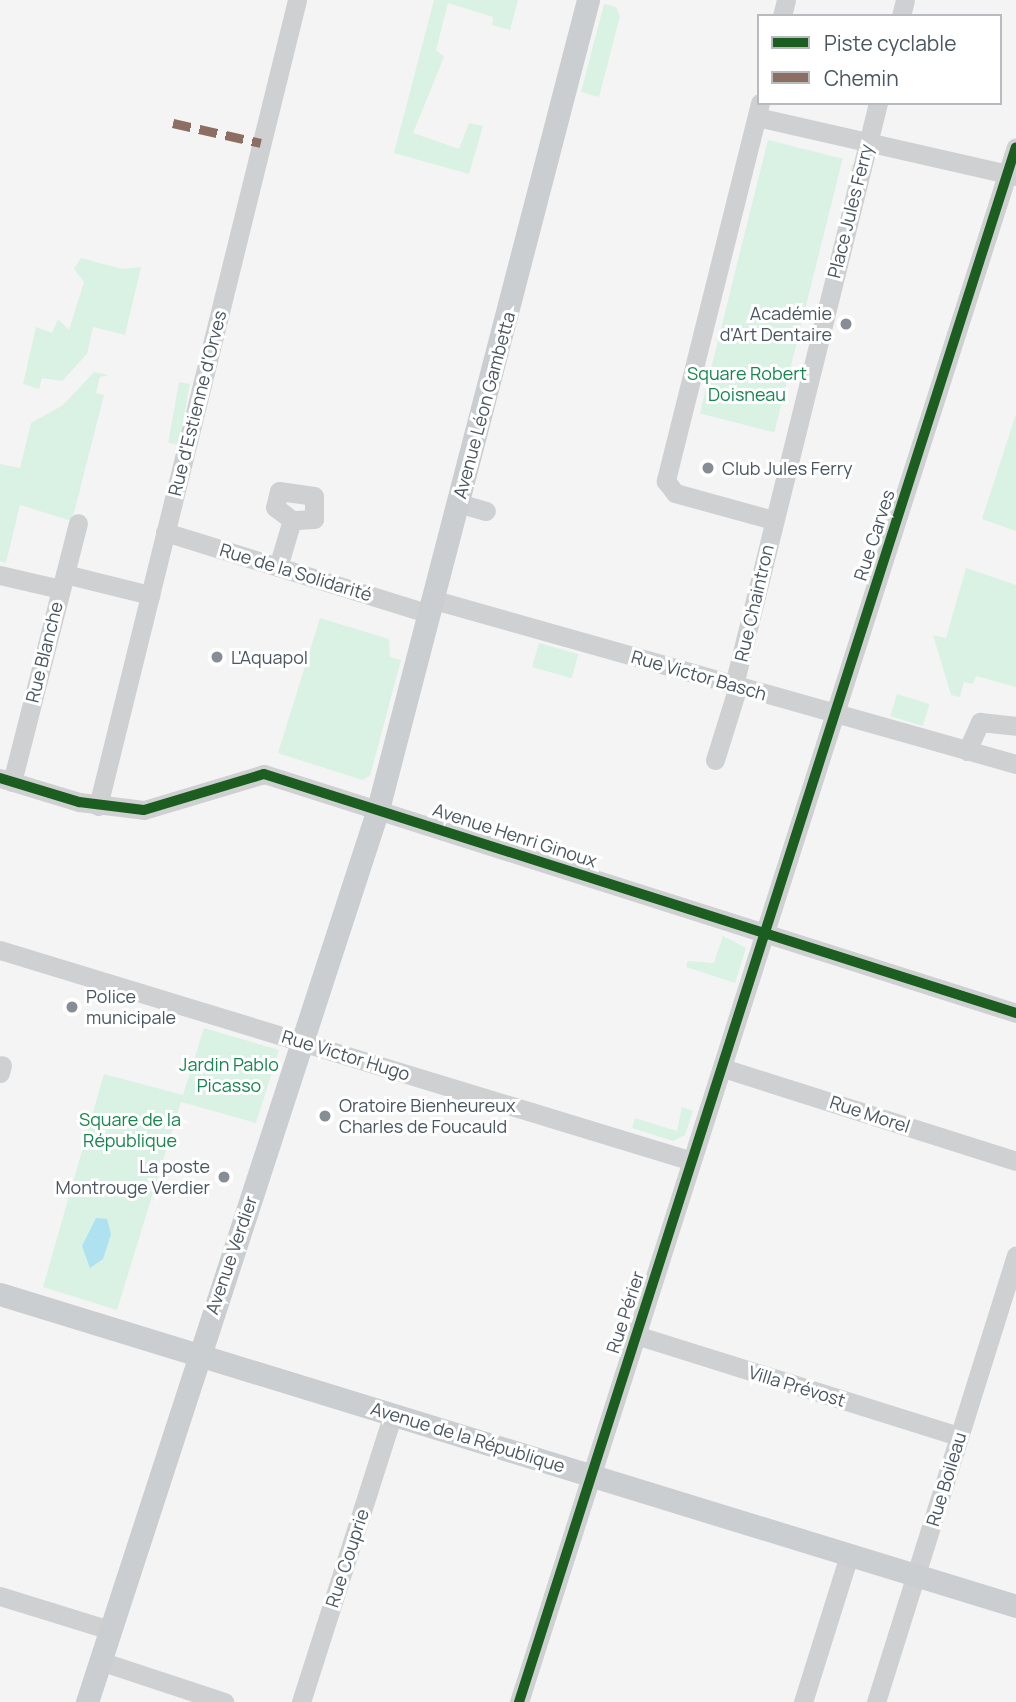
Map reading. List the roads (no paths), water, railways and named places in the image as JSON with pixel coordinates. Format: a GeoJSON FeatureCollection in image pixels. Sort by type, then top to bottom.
{"type":"FeatureCollection","features":[{"type":"Feature","properties":{"kind":"main road","name":"Avenue Léon Gambetta"},"geometry":{"type":"LineString","coordinates":[[377,809],[589,0]]}},
{"type":"Feature","properties":{"kind":"main road","name":"Avenue Verdier"},"geometry":{"type":"LineString","coordinates":[[87,1702],[197,1355],[377,809]]}},
{"type":"Feature","properties":{"kind":"main road","name":"Avenue de la République"},"geometry":{"type":"LineString","coordinates":[[0,1294],[1016,1606]]}},
{"type":"Feature","properties":{"kind":"street","name":"Rue d'Estienne d'Orves"},"geometry":{"type":"LineString","coordinates":[[98,806],[297,0]]}},
{"type":"Feature","properties":{"kind":"street","name":"Place Jules Ferry"},"geometry":{"type":"LineString","coordinates":[[773,520],[878,105]]}},
{"type":"Feature","properties":{"kind":"street"},"geometry":{"type":"LineString","coordinates":[[773,520],[675,493],[666,481],[759,110],[869,141],[1012,175]]}},
{"type":"Feature","properties":{"kind":"street","name":"Rue Carves"},"geometry":{"type":"LineString","coordinates":[[766,933],[1012,175],[1016,147]]}},
{"type":"Feature","properties":{"kind":"street"},"geometry":{"type":"LineString","coordinates":[[458,503],[486,511]]}},
{"type":"Feature","properties":{"kind":"street"},"geometry":{"type":"LineString","coordinates":[[278,567],[292,520]]}},
{"type":"Feature","properties":{"kind":"street","name":"Rue Chaintron"},"geometry":{"type":"LineString","coordinates":[[715,760],[736,685],[773,520]]}},
{"type":"Feature","properties":{"kind":"street","name":"Rue Blanche"},"geometry":{"type":"LineString","coordinates":[[6,780],[78,523]]}},
{"type":"Feature","properties":{"kind":"street","name":"Rue de la Solidarité"},"geometry":{"type":"LineString","coordinates":[[165,532],[278,567],[429,606]]}},
{"type":"Feature","properties":{"kind":"street"},"geometry":{"type":"LineString","coordinates":[[0,575],[150,595]]}},
{"type":"Feature","properties":{"kind":"street","name":"Rue Victor Basch"},"geometry":{"type":"LineString","coordinates":[[429,606],[736,685],[1016,764]]}},
{"type":"Feature","properties":{"kind":"street"},"geometry":{"type":"LineString","coordinates":[[967,751],[980,722],[1016,726]]}},
{"type":"Feature","properties":{"kind":"street","name":"Avenue Henri Ginoux"},"geometry":{"type":"LineString","coordinates":[[6,780],[98,806],[145,810],[264,774],[1016,1013]]}},
{"type":"Feature","properties":{"kind":"street","name":"Rue Périer"},"geometry":{"type":"LineString","coordinates":[[519,1702],[766,933]]}},
{"type":"Feature","properties":{"kind":"street","name":"Rue Victor Hugo"},"geometry":{"type":"LineString","coordinates":[[0,950],[692,1161]]}},
{"type":"Feature","properties":{"kind":"street","name":"Rue Morel"},"geometry":{"type":"LineString","coordinates":[[723,1068],[1016,1161]]}},
{"type":"Feature","properties":{"kind":"street","name":"Rue Boileau"},"geometry":{"type":"LineString","coordinates":[[876,1702],[959,1436],[1008,1310],[1016,1255]]}},
{"type":"Feature","properties":{"kind":"street","name":"Villa Prévost"},"geometry":{"type":"LineString","coordinates":[[636,1335],[959,1436]]}},
{"type":"Feature","properties":{"kind":"street","name":"Rue Couprie"},"geometry":{"type":"LineString","coordinates":[[301,1702],[393,1414]]}},
{"type":"Feature","properties":{"kind":"street"},"geometry":{"type":"LineString","coordinates":[[803,1702],[849,1555]]}},
{"type":"Feature","properties":{"kind":"street"},"geometry":{"type":"LineString","coordinates":[[0,1596],[110,1630]]}},
{"type":"Feature","properties":{"kind":"street"},"geometry":{"type":"LineString","coordinates":[[100,1661],[224,1702]]}},
{"type":"Feature","properties":{"kind":"water"},"geometry":{"type":"Polygon","coordinates":[[[96,1218],[107,1219],[111,1234],[103,1259],[90,1268],[82,1246],[96,1218]]]}},
{"type":"Feature","properties":{"kind":"place","name":"Académie d'Art Dentaire"},"geometry":{"type":"Point","coordinates":[846,324]}},
{"type":"Feature","properties":{"kind":"place","name":"Club Jules Ferry"},"geometry":{"type":"Point","coordinates":[708,468]}},
{"type":"Feature","properties":{"kind":"place","name":"L'Aquapol"},"geometry":{"type":"Point","coordinates":[217,657]}},
{"type":"Feature","properties":{"kind":"place","name":"Police municipale"},"geometry":{"type":"Point","coordinates":[72,1007]}},
{"type":"Feature","properties":{"kind":"place","name":"Oratoire Bienheureux Charles de Foucauld"},"geometry":{"type":"Point","coordinates":[325,1116]}},
{"type":"Feature","properties":{"kind":"place","name":"La poste Montrouge Verdier"},"geometry":{"type":"Point","coordinates":[224,1177]}},
{"type":"Feature","properties":{"kind":"park label","name":"Square Robert Doisneau"},"geometry":{"type":"Point","coordinates":[747,384]}},
{"type":"Feature","properties":{"kind":"park label","name":"Jardin Pablo Picasso"},"geometry":{"type":"Point","coordinates":[229,1075]}},
{"type":"Feature","properties":{"kind":"park label","name":"Square de la République"},"geometry":{"type":"Point","coordinates":[130,1130]}}]}
